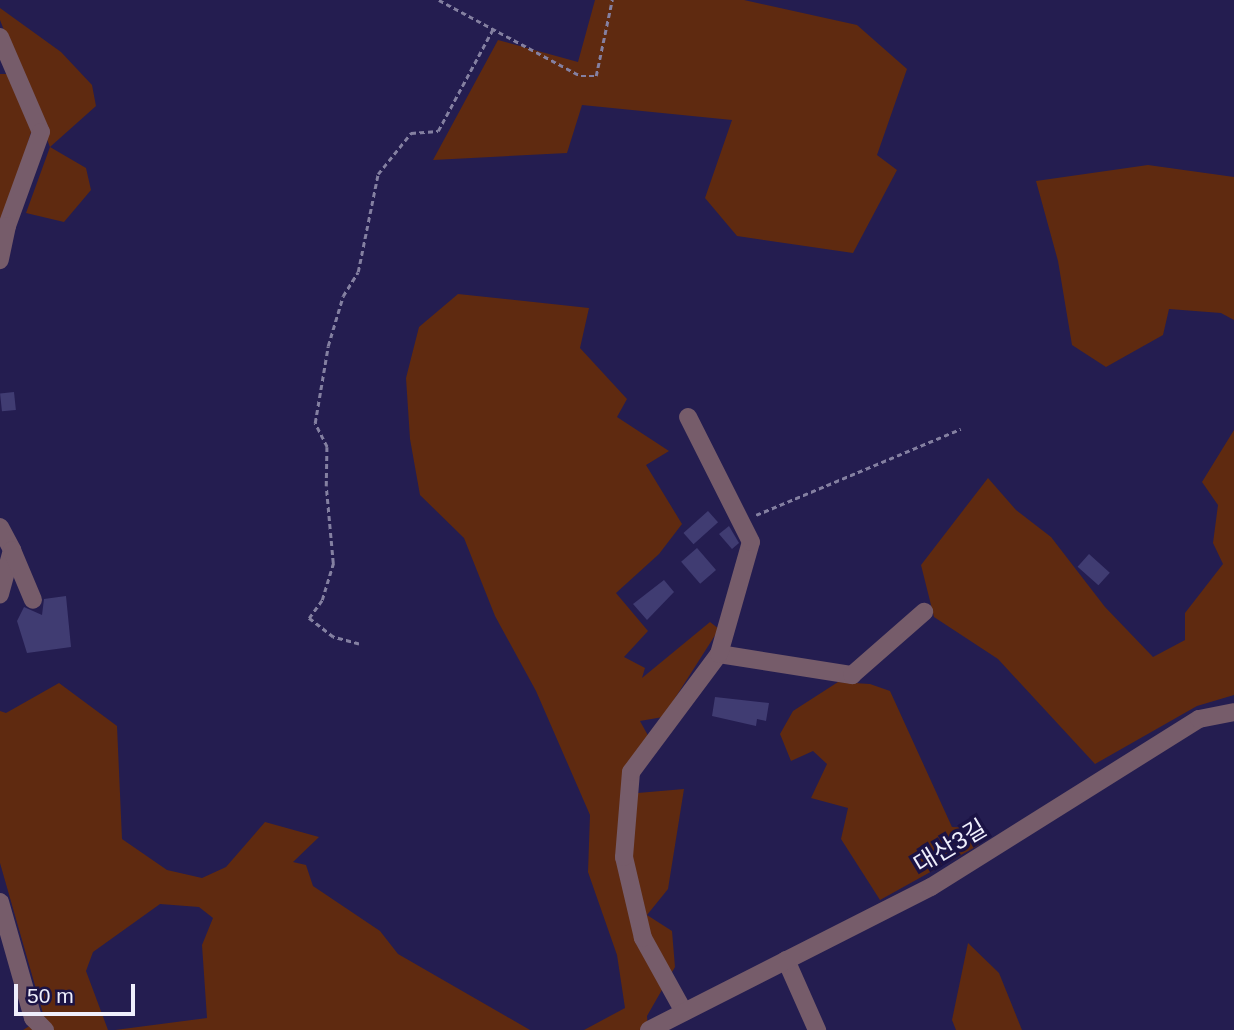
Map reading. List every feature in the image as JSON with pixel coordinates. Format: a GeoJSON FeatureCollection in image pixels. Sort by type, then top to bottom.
{"type":"FeatureCollection","features":[{"type":"Feature","properties":{"kind":"street"},"geometry":{"type":"LineString","coordinates":[[0,37],[41,132],[7,226],[0,260]]}},
{"type":"Feature","properties":{"kind":"street"},"geometry":{"type":"LineString","coordinates":[[684,1012],[643,938],[627,870],[631,772],[719,654],[748,561],[751,542],[688,417]]}},
{"type":"Feature","properties":{"kind":"street"},"geometry":{"type":"LineString","coordinates":[[0,527],[33,600]]}},
{"type":"Feature","properties":{"kind":"street"},"geometry":{"type":"LineString","coordinates":[[0,594],[12,550]]}},
{"type":"Feature","properties":{"kind":"street"},"geometry":{"type":"LineString","coordinates":[[719,654],[852,675],[923,612]]}},
{"type":"Feature","properties":{"kind":"street","name":"대산3길"},"geometry":{"type":"LineString","coordinates":[[649,1030],[931,887],[1199,719],[1234,712]]}},
{"type":"Feature","properties":{"kind":"street"},"geometry":{"type":"LineString","coordinates":[[0,902],[33,1018],[45,1030]]}},
{"type":"Feature","properties":{"kind":"street"},"geometry":{"type":"LineString","coordinates":[[786,960],[817,1030]]}},
{"type":"Feature","properties":{"kind":"path"},"geometry":{"type":"LineString","coordinates":[[439,0],[581,76],[596,76],[612,0]]}},
{"type":"Feature","properties":{"kind":"path"},"geometry":{"type":"LineString","coordinates":[[359,644],[333,638],[309,618],[322,600],[333,564],[327,447],[315,423],[328,346],[343,296],[358,272],[378,174],[411,134],[438,131],[493,29]]}},
{"type":"Feature","properties":{"kind":"path"},"geometry":{"type":"LineString","coordinates":[[740,522],[961,429]]}},
{"type":"Feature","properties":{"kind":"shaded area"},"geometry":{"type":"Polygon","coordinates":[[[595,0],[744,0],[857,25],[907,69],[877,155],[897,170],[853,253],[737,236],[705,198],[732,120],[582,105],[567,153],[433,160],[498,40],[578,62],[595,0]]]}},
{"type":"Feature","properties":{"kind":"shaded area"},"geometry":{"type":"Polygon","coordinates":[[[0,8],[61,52],[92,85],[96,106],[50,147],[0,20],[0,8]]]}},
{"type":"Feature","properties":{"kind":"shaded area"},"geometry":{"type":"Polygon","coordinates":[[[0,74],[8,74],[32,129],[0,235],[0,74]]]}},
{"type":"Feature","properties":{"kind":"shaded area"},"geometry":{"type":"Polygon","coordinates":[[[50,147],[86,168],[91,190],[64,222],[26,213],[50,147]]]}},
{"type":"Feature","properties":{"kind":"shaded area"},"geometry":{"type":"Polygon","coordinates":[[[1148,165],[1234,177],[1234,320],[1221,313],[1169,309],[1163,335],[1106,367],[1072,345],[1058,261],[1036,181],[1148,165]]]}},
{"type":"Feature","properties":{"kind":"shaded area"},"geometry":{"type":"Polygon","coordinates":[[[458,294],[589,308],[580,348],[627,399],[617,417],[669,451],[646,465],[682,524],[659,554],[616,593],[648,631],[624,657],[645,668],[642,678],[710,622],[719,629],[663,717],[640,721],[651,741],[626,794],[684,789],[668,889],[647,915],[672,931],[675,967],[647,1016],[648,1030],[584,1030],[625,1008],[617,955],[588,872],[590,815],[536,691],[495,616],[464,538],[420,495],[410,439],[406,378],[419,327],[458,294]]]}},
{"type":"Feature","properties":{"kind":"shaded area"},"geometry":{"type":"Polygon","coordinates":[[[1234,430],[1234,695],[1197,706],[1095,764],[998,659],[934,617],[921,565],[988,478],[1016,510],[1051,537],[1105,607],[1153,657],[1185,640],[1185,613],[1223,564],[1213,543],[1218,505],[1202,482],[1234,430]]]}},
{"type":"Feature","properties":{"kind":"shaded area"},"geometry":{"type":"Polygon","coordinates":[[[838,682],[870,684],[890,691],[952,827],[980,828],[979,845],[880,900],[841,839],[848,808],[811,798],[827,764],[813,751],[791,761],[780,734],[793,711],[838,682]]]}},
{"type":"Feature","properties":{"kind":"shaded area"},"geometry":{"type":"Polygon","coordinates":[[[59,683],[117,726],[122,839],[167,870],[202,878],[226,867],[265,822],[319,837],[293,862],[306,865],[313,886],[380,931],[398,954],[530,1030],[115,1030],[207,1018],[202,945],[213,918],[199,907],[160,904],[93,952],[86,971],[108,1030],[23,1030],[44,1017],[0,863],[0,711],[6,713],[59,683]]]}},
{"type":"Feature","properties":{"kind":"shaded area"},"geometry":{"type":"Polygon","coordinates":[[[968,943],[999,973],[1022,1030],[956,1030],[952,1020],[968,943]]]}},
{"type":"Feature","properties":{"kind":"building"},"geometry":{"type":"Polygon","coordinates":[[[14,392],[16,410],[2,411],[0,393],[14,392]]]}},
{"type":"Feature","properties":{"kind":"building"},"geometry":{"type":"Polygon","coordinates":[[[708,511],[718,522],[694,544],[683,533],[708,511]]]}},
{"type":"Feature","properties":{"kind":"building"},"geometry":{"type":"Polygon","coordinates":[[[729,526],[739,543],[732,549],[719,534],[729,526]]]}},
{"type":"Feature","properties":{"kind":"building"},"geometry":{"type":"Polygon","coordinates":[[[697,548],[716,570],[700,584],[681,562],[697,548]]]}},
{"type":"Feature","properties":{"kind":"building"},"geometry":{"type":"Polygon","coordinates":[[[1089,554],[1110,573],[1098,585],[1078,567],[1089,554]]]}},
{"type":"Feature","properties":{"kind":"building"},"geometry":{"type":"Polygon","coordinates":[[[664,580],[674,592],[647,620],[633,604],[664,580]]]}},
{"type":"Feature","properties":{"kind":"building"},"geometry":{"type":"Polygon","coordinates":[[[66,596],[71,647],[27,653],[17,621],[24,607],[42,615],[44,599],[66,596]]]}},
{"type":"Feature","properties":{"kind":"building"},"geometry":{"type":"Polygon","coordinates":[[[715,697],[769,703],[766,721],[757,719],[756,726],[712,716],[715,697]]]}}]}
